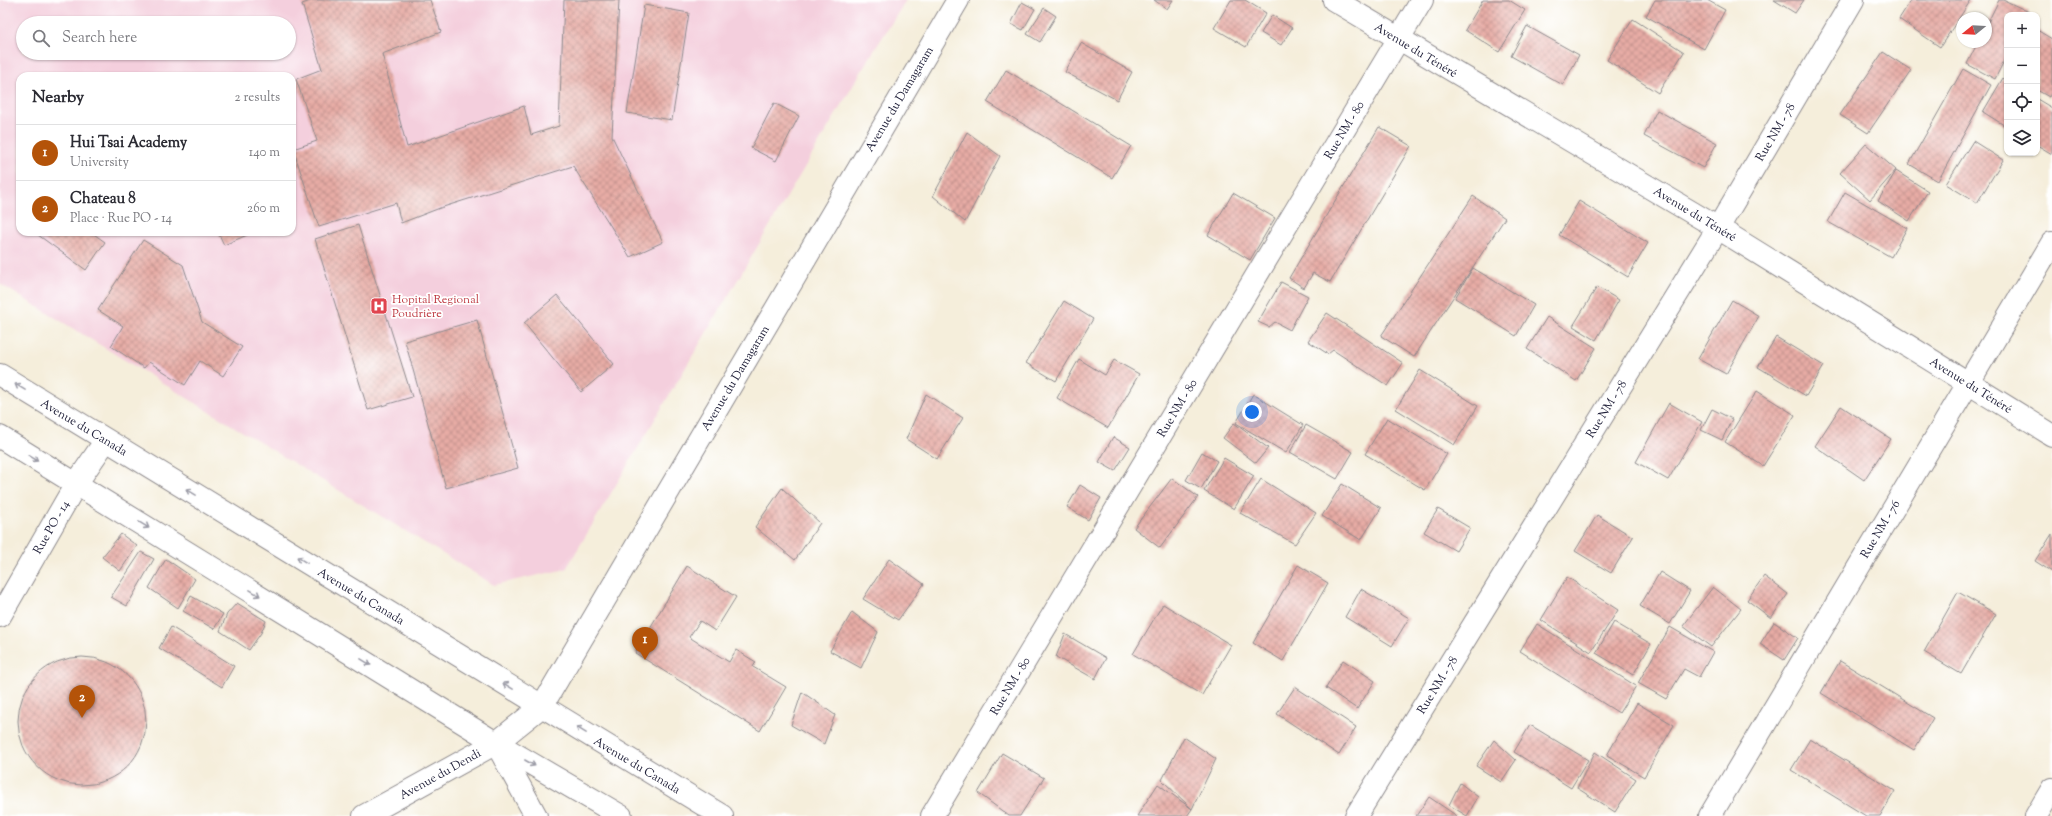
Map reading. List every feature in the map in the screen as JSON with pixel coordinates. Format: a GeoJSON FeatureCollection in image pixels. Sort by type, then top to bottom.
{"type":"FeatureCollection","features":[{"type":"Feature","properties":{"kind":"street","name":"Avenue du Damagaram"},"geometry":{"type":"LineString","coordinates":[[496,744],[542,706],[958,0]]}},
{"type":"Feature","properties":{"kind":"street","name":"Avenue du Ténéré"},"geometry":{"type":"LineString","coordinates":[[1334,0],[1399,40],[1718,228],[2052,435]]}},
{"type":"Feature","properties":{"kind":"street","name":"Rue NM - 80"},"geometry":{"type":"LineString","coordinates":[[932,816],[1422,0]]}},
{"type":"Feature","properties":{"kind":"street","name":"Rue NM - 78"},"geometry":{"type":"LineString","coordinates":[[1356,816],[1718,228],[1853,0]]}},
{"type":"Feature","properties":{"kind":"street","name":"Rue NM - 76"},"geometry":{"type":"LineString","coordinates":[[1710,816],[1967,383],[2052,243]]}},
{"type":"Feature","properties":{"kind":"street","name":"Avenue du Canada"},"geometry":{"type":"LineString","coordinates":[[0,375],[722,816]]}},
{"type":"Feature","properties":{"kind":"street"},"geometry":{"type":"LineString","coordinates":[[0,437],[496,744],[621,816]]}},
{"type":"Feature","properties":{"kind":"street","name":"Rue PO - 14"},"geometry":{"type":"LineString","coordinates":[[0,616],[76,484],[106,440]]}},
{"type":"Feature","properties":{"kind":"street"},"geometry":{"type":"LineString","coordinates":[[496,744],[536,816]]}},
{"type":"Feature","properties":{"kind":"street","name":"Avenue du Dendi"},"geometry":{"type":"LineString","coordinates":[[364,816],[496,744]]}},
{"type":"Feature","properties":{"kind":"street"},"geometry":{"type":"LineString","coordinates":[[2036,816],[2052,789]]}},
{"type":"Feature","properties":{"kind":"shaded area","name":"Hopital Regional Poudrière"},"geometry":{"type":"Polygon","coordinates":[[[0,0],[906,0],[870,57],[566,569],[494,585],[0,284],[0,0]]]}},
{"type":"Feature","properties":{"kind":"building"},"geometry":{"type":"Polygon","coordinates":[[[313,0],[430,0],[441,32],[382,54],[407,147],[524,106],[531,135],[559,126],[564,0],[619,0],[612,136],[663,242],[630,257],[573,166],[440,208],[401,223],[396,203],[319,227],[296,158],[296,148],[317,141],[296,79],[322,69],[302,4],[313,0]]]}},
{"type":"Feature","properties":{"kind":"building"},"geometry":{"type":"Polygon","coordinates":[[[1154,0],[1173,0],[1167,9],[1154,0]]]}},
{"type":"Feature","properties":{"kind":"building"},"geometry":{"type":"Polygon","coordinates":[[[1231,0],[1245,0],[1266,13],[1246,47],[1214,28],[1231,0]]]}},
{"type":"Feature","properties":{"kind":"building"},"geometry":{"type":"Polygon","coordinates":[[[1483,0],[1509,0],[1525,10],[1499,52],[1465,30],[1483,0]]]}},
{"type":"Feature","properties":{"kind":"building"},"geometry":{"type":"Polygon","coordinates":[[[1655,0],[1707,0],[1725,10],[1704,49],[1646,16],[1655,0]]]}},
{"type":"Feature","properties":{"kind":"building"},"geometry":{"type":"Polygon","coordinates":[[[1774,0],[1804,0],[1795,13],[1774,0]]]}},
{"type":"Feature","properties":{"kind":"building"},"geometry":{"type":"Polygon","coordinates":[[[1911,0],[1971,0],[1963,12],[1956,12],[1956,23],[1940,47],[1899,19],[1911,0]]]}},
{"type":"Feature","properties":{"kind":"building"},"geometry":{"type":"Polygon","coordinates":[[[1999,0],[2004,0],[2029,12],[2004,12],[2004,61],[1995,79],[1967,64],[1975,48],[1992,48],[1992,14],[1999,0]]]}},
{"type":"Feature","properties":{"kind":"building"},"geometry":{"type":"Polygon","coordinates":[[[1022,2],[1035,9],[1023,30],[1011,24],[1022,2]]]}},
{"type":"Feature","properties":{"kind":"building"},"geometry":{"type":"Polygon","coordinates":[[[644,5],[689,13],[672,120],[627,113],[644,5]]]}},
{"type":"Feature","properties":{"kind":"building"},"geometry":{"type":"Polygon","coordinates":[[[1044,8],[1056,16],[1040,42],[1027,34],[1044,8]]]}},
{"type":"Feature","properties":{"kind":"building"},"geometry":{"type":"Polygon","coordinates":[[[1272,15],[1292,28],[1281,45],[1261,33],[1272,15]]]}},
{"type":"Feature","properties":{"kind":"building"},"geometry":{"type":"Polygon","coordinates":[[[1633,19],[1684,52],[1658,93],[1607,60],[1633,19]]]}},
{"type":"Feature","properties":{"kind":"building"},"geometry":{"type":"Polygon","coordinates":[[[1527,26],[1579,55],[1563,85],[1511,56],[1527,26]]]}},
{"type":"Feature","properties":{"kind":"building"},"geometry":{"type":"Polygon","coordinates":[[[2040,32],[2052,39],[2052,91],[2049,97],[2040,92],[2040,32]]]}},
{"type":"Feature","properties":{"kind":"building"},"geometry":{"type":"Polygon","coordinates":[[[1081,43],[1132,72],[1117,100],[1065,72],[1081,43]]]}},
{"type":"Feature","properties":{"kind":"building"},"geometry":{"type":"Polygon","coordinates":[[[1883,52],[1911,70],[1868,133],[1840,115],[1883,52]]]}},
{"type":"Feature","properties":{"kind":"building"},"geometry":{"type":"Polygon","coordinates":[[[1963,69],[1991,85],[1938,181],[1909,164],[1963,69]]]}},
{"type":"Feature","properties":{"kind":"building"},"geometry":{"type":"Polygon","coordinates":[[[1006,70],[1131,146],[1112,178],[987,102],[1006,70]]]}},
{"type":"Feature","properties":{"kind":"building"},"geometry":{"type":"Polygon","coordinates":[[[2003,78],[2004,125],[1983,112],[2003,78]]]}},
{"type":"Feature","properties":{"kind":"building"},"geometry":{"type":"Polygon","coordinates":[[[2040,101],[2052,108],[2052,154],[2040,147],[2040,101]]]}},
{"type":"Feature","properties":{"kind":"building"},"geometry":{"type":"Polygon","coordinates":[[[774,103],[799,116],[776,161],[751,148],[774,103]]]}},
{"type":"Feature","properties":{"kind":"building"},"geometry":{"type":"Polygon","coordinates":[[[1657,110],[1717,143],[1703,168],[1644,136],[1657,110]]]}},
{"type":"Feature","properties":{"kind":"building"},"geometry":{"type":"Polygon","coordinates":[[[1379,127],[1411,146],[1330,282],[1313,273],[1304,288],[1289,278],[1379,127]]]}},
{"type":"Feature","properties":{"kind":"building"},"geometry":{"type":"Polygon","coordinates":[[[967,132],[1000,156],[965,222],[933,196],[967,132]]]}},
{"type":"Feature","properties":{"kind":"building"},"geometry":{"type":"Polygon","coordinates":[[[1973,141],[2003,160],[1977,203],[1946,184],[1973,141]]]}},
{"type":"Feature","properties":{"kind":"building"},"geometry":{"type":"Polygon","coordinates":[[[1866,144],[1896,170],[1870,200],[1840,173],[1866,144]]]}},
{"type":"Feature","properties":{"kind":"building"},"geometry":{"type":"Polygon","coordinates":[[[1896,171],[1928,191],[1909,221],[1878,201],[1896,171]]]}},
{"type":"Feature","properties":{"kind":"building"},"geometry":{"type":"Polygon","coordinates":[[[1845,192],[1907,228],[1891,257],[1828,222],[1845,192]]]}},
{"type":"Feature","properties":{"kind":"building"},"geometry":{"type":"Polygon","coordinates":[[[1233,193],[1275,218],[1250,260],[1208,235],[1233,193]]]}},
{"type":"Feature","properties":{"kind":"building"},"geometry":{"type":"Polygon","coordinates":[[[1473,196],[1505,218],[1414,357],[1381,336],[1473,196]]]}},
{"type":"Feature","properties":{"kind":"building"},"geometry":{"type":"Polygon","coordinates":[[[1579,201],[1648,243],[1628,277],[1559,235],[1579,201]]]}},
{"type":"Feature","properties":{"kind":"building"},"geometry":{"type":"Polygon","coordinates":[[[358,225],[412,397],[368,410],[315,239],[358,225]]]}},
{"type":"Feature","properties":{"kind":"building"},"geometry":{"type":"Polygon","coordinates":[[[39,236],[97,236],[105,242],[86,270],[39,236]]]}},
{"type":"Feature","properties":{"kind":"building"},"geometry":{"type":"Polygon","coordinates":[[[220,236],[245,236],[224,245],[220,236]]]}},
{"type":"Feature","properties":{"kind":"building"},"geometry":{"type":"Polygon","coordinates":[[[143,240],[183,265],[202,322],[242,347],[223,376],[200,361],[185,385],[149,362],[144,368],[111,346],[123,326],[98,310],[143,240]]]}},
{"type":"Feature","properties":{"kind":"building"},"geometry":{"type":"Polygon","coordinates":[[[1473,268],[1534,305],[1516,336],[1455,298],[1473,268]]]}},
{"type":"Feature","properties":{"kind":"building"},"geometry":{"type":"Polygon","coordinates":[[[1281,282],[1308,296],[1290,330],[1275,322],[1269,327],[1258,322],[1281,282]]]}},
{"type":"Feature","properties":{"kind":"building"},"geometry":{"type":"Polygon","coordinates":[[[1597,287],[1619,300],[1596,340],[1573,326],[1597,287]]]}},
{"type":"Feature","properties":{"kind":"building"},"geometry":{"type":"Polygon","coordinates":[[[557,295],[614,364],[581,392],[524,323],[557,295]]]}},
{"type":"Feature","properties":{"kind":"building"},"geometry":{"type":"Polygon","coordinates":[[[1732,300],[1759,316],[1726,374],[1698,359],[1732,300]]]}},
{"type":"Feature","properties":{"kind":"building"},"geometry":{"type":"Polygon","coordinates":[[[1064,301],[1093,319],[1056,381],[1026,363],[1064,301]]]}},
{"type":"Feature","properties":{"kind":"building"},"geometry":{"type":"Polygon","coordinates":[[[1327,313],[1403,363],[1388,386],[1333,350],[1328,354],[1308,341],[1327,313]]]}},
{"type":"Feature","properties":{"kind":"building"},"geometry":{"type":"Polygon","coordinates":[[[1547,317],[1596,348],[1576,381],[1527,349],[1547,317]]]}},
{"type":"Feature","properties":{"kind":"building"},"geometry":{"type":"Polygon","coordinates":[[[477,320],[518,468],[446,488],[405,341],[477,320]]]}},
{"type":"Feature","properties":{"kind":"building"},"geometry":{"type":"Polygon","coordinates":[[[1776,337],[1824,366],[1806,396],[1758,367],[1776,337]]]}},
{"type":"Feature","properties":{"kind":"building"},"geometry":{"type":"Polygon","coordinates":[[[1079,359],[1105,375],[1114,360],[1139,374],[1108,428],[1057,398],[1079,359]]]}},
{"type":"Feature","properties":{"kind":"building"},"geometry":{"type":"Polygon","coordinates":[[[1420,370],[1478,406],[1454,445],[1396,409],[1420,370]]]}},
{"type":"Feature","properties":{"kind":"building"},"geometry":{"type":"Polygon","coordinates":[[[1757,391],[1795,415],[1763,466],[1725,442],[1757,391]]]}},
{"type":"Feature","properties":{"kind":"building"},"geometry":{"type":"Polygon","coordinates":[[[926,394],[963,418],[937,459],[906,439],[926,394]]]}},
{"type":"Feature","properties":{"kind":"building"},"geometry":{"type":"Polygon","coordinates":[[[1253,394],[1303,425],[1286,453],[1236,423],[1253,394]]]}},
{"type":"Feature","properties":{"kind":"building"},"geometry":{"type":"Polygon","coordinates":[[[1669,403],[1702,422],[1668,480],[1636,462],[1669,403]]]}},
{"type":"Feature","properties":{"kind":"building"},"geometry":{"type":"Polygon","coordinates":[[[1841,406],[1891,439],[1864,480],[1815,446],[1841,406]]]}},
{"type":"Feature","properties":{"kind":"building"},"geometry":{"type":"Polygon","coordinates":[[[1712,409],[1732,419],[1722,440],[1701,430],[1712,409]]]}},
{"type":"Feature","properties":{"kind":"building"},"geometry":{"type":"Polygon","coordinates":[[[1387,418],[1447,454],[1425,490],[1365,454],[1387,418]]]}},
{"type":"Feature","properties":{"kind":"building"},"geometry":{"type":"Polygon","coordinates":[[[1234,423],[1268,448],[1256,463],[1223,438],[1234,423]]]}},
{"type":"Feature","properties":{"kind":"building"},"geometry":{"type":"Polygon","coordinates":[[[1306,425],[1353,452],[1337,479],[1290,452],[1306,425]]]}},
{"type":"Feature","properties":{"kind":"building"},"geometry":{"type":"Polygon","coordinates":[[[1113,437],[1130,447],[1115,471],[1099,462],[1113,437]]]}},
{"type":"Feature","properties":{"kind":"building"},"geometry":{"type":"Polygon","coordinates":[[[1202,452],[1217,461],[1201,489],[1186,480],[1202,452]]]}},
{"type":"Feature","properties":{"kind":"building"},"geometry":{"type":"Polygon","coordinates":[[[1224,458],[1254,476],[1234,509],[1204,491],[1224,458]]]}},
{"type":"Feature","properties":{"kind":"building"},"geometry":{"type":"Polygon","coordinates":[[[1172,478],[1198,497],[1160,548],[1134,528],[1172,478]]]}},
{"type":"Feature","properties":{"kind":"building"},"geometry":{"type":"Polygon","coordinates":[[[1261,479],[1316,513],[1295,544],[1240,513],[1261,479]]]}},
{"type":"Feature","properties":{"kind":"building"},"geometry":{"type":"Polygon","coordinates":[[[1342,484],[1381,508],[1361,540],[1322,516],[1342,484]]]}},
{"type":"Feature","properties":{"kind":"building"},"geometry":{"type":"Polygon","coordinates":[[[1080,485],[1101,498],[1088,520],[1067,507],[1080,485]]]}},
{"type":"Feature","properties":{"kind":"building"},"geometry":{"type":"Polygon","coordinates":[[[782,488],[820,523],[795,560],[755,527],[782,488]]]}},
{"type":"Feature","properties":{"kind":"building"},"geometry":{"type":"Polygon","coordinates":[[[1438,509],[1470,528],[1456,551],[1424,532],[1438,509]]]}},
{"type":"Feature","properties":{"kind":"building"},"geometry":{"type":"Polygon","coordinates":[[[1597,515],[1633,537],[1611,573],[1575,551],[1597,515]]]}},
{"type":"Feature","properties":{"kind":"building"},"geometry":{"type":"Polygon","coordinates":[[[121,534],[137,546],[120,571],[102,557],[121,534]]]}},
{"type":"Feature","properties":{"kind":"building"},"geometry":{"type":"Polygon","coordinates":[[[2052,534],[2052,572],[2035,561],[2052,534]]]}},
{"type":"Feature","properties":{"kind":"building"},"geometry":{"type":"Polygon","coordinates":[[[141,552],[154,559],[127,606],[111,597],[141,552]]]}},
{"type":"Feature","properties":{"kind":"building"},"geometry":{"type":"Polygon","coordinates":[[[166,559],[195,579],[178,608],[149,588],[166,559]]]}},
{"type":"Feature","properties":{"kind":"building"},"geometry":{"type":"Polygon","coordinates":[[[889,559],[924,584],[898,620],[863,599],[889,559]]]}},
{"type":"Feature","properties":{"kind":"building"},"geometry":{"type":"Polygon","coordinates":[[[1298,565],[1328,583],[1283,661],[1253,643],[1298,565]]]}},
{"type":"Feature","properties":{"kind":"building"},"geometry":{"type":"Polygon","coordinates":[[[687,566],[736,597],[715,631],[700,621],[689,637],[729,662],[736,650],[756,662],[753,667],[786,687],[760,731],[635,653],[687,566]]]}},
{"type":"Feature","properties":{"kind":"building"},"geometry":{"type":"Polygon","coordinates":[[[1660,572],[1690,591],[1670,624],[1640,606],[1660,572]]]}},
{"type":"Feature","properties":{"kind":"building"},"geometry":{"type":"Polygon","coordinates":[[[1764,576],[1788,594],[1771,618],[1747,600],[1764,576]]]}},
{"type":"Feature","properties":{"kind":"building"},"geometry":{"type":"Polygon","coordinates":[[[1567,577],[1618,610],[1591,652],[1541,620],[1567,577]]]}},
{"type":"Feature","properties":{"kind":"building"},"geometry":{"type":"Polygon","coordinates":[[[1713,587],[1741,609],[1711,647],[1683,626],[1713,587]]]}},
{"type":"Feature","properties":{"kind":"building"},"geometry":{"type":"Polygon","coordinates":[[[1361,589],[1409,618],[1392,646],[1345,617],[1361,589]]]}},
{"type":"Feature","properties":{"kind":"building"},"geometry":{"type":"Polygon","coordinates":[[[1958,592],[1996,614],[1961,674],[1924,652],[1958,592]]]}},
{"type":"Feature","properties":{"kind":"building"},"geometry":{"type":"Polygon","coordinates":[[[191,596],[223,614],[214,629],[183,611],[191,596]]]}},
{"type":"Feature","properties":{"kind":"building"},"geometry":{"type":"Polygon","coordinates":[[[237,603],[266,621],[261,633],[249,650],[220,631],[227,614],[237,603]]]}},
{"type":"Feature","properties":{"kind":"building"},"geometry":{"type":"Polygon","coordinates":[[[1163,604],[1231,645],[1202,695],[1133,654],[1163,604]]]}},
{"type":"Feature","properties":{"kind":"building"},"geometry":{"type":"Polygon","coordinates":[[[852,612],[878,632],[861,668],[830,651],[852,612]]]}},
{"type":"Feature","properties":{"kind":"building"},"geometry":{"type":"Polygon","coordinates":[[[1614,622],[1651,644],[1633,675],[1596,653],[1614,622]]]}},
{"type":"Feature","properties":{"kind":"building"},"geometry":{"type":"Polygon","coordinates":[[[1774,622],[1798,638],[1784,660],[1760,644],[1774,622]]]}},
{"type":"Feature","properties":{"kind":"building"},"geometry":{"type":"Polygon","coordinates":[[[1537,624],[1636,686],[1619,713],[1520,651],[1537,624]]]}},
{"type":"Feature","properties":{"kind":"building"},"geometry":{"type":"Polygon","coordinates":[[[171,627],[234,666],[222,687],[159,648],[171,627]]]}},
{"type":"Feature","properties":{"kind":"building"},"geometry":{"type":"Polygon","coordinates":[[[1670,627],[1713,652],[1699,677],[1684,669],[1666,699],[1638,683],[1670,627]]]}},
{"type":"Feature","properties":{"kind":"building"},"geometry":{"type":"Polygon","coordinates":[[[1065,634],[1106,658],[1095,679],[1056,657],[1065,634]]]}},
{"type":"Feature","properties":{"kind":"building"},"geometry":{"type":"Polygon","coordinates":[[[82,657],[94,658],[106,662],[127,676],[141,697],[145,709],[145,733],[141,745],[127,766],[106,780],[94,784],[82,785],[70,784],[58,780],[37,766],[23,745],[19,733],[18,721],[19,709],[23,697],[37,676],[58,662],[70,658],[82,657]]]}},
{"type":"Feature","properties":{"kind":"building"},"geometry":{"type":"Polygon","coordinates":[[[1343,660],[1375,681],[1357,709],[1326,688],[1343,660]]]}},
{"type":"Feature","properties":{"kind":"building"},"geometry":{"type":"Polygon","coordinates":[[[1840,661],[1933,718],[1914,750],[1821,693],[1840,661]]]}},
{"type":"Feature","properties":{"kind":"building"},"geometry":{"type":"Polygon","coordinates":[[[1295,687],[1356,727],[1339,755],[1277,714],[1295,687]]]}},
{"type":"Feature","properties":{"kind":"building"},"geometry":{"type":"Polygon","coordinates":[[[802,692],[835,715],[824,744],[791,725],[802,692]]]}},
{"type":"Feature","properties":{"kind":"building"},"geometry":{"type":"Polygon","coordinates":[[[1637,703],[1674,725],[1644,777],[1607,755],[1637,703]]]}},
{"type":"Feature","properties":{"kind":"building"},"geometry":{"type":"Polygon","coordinates":[[[1530,725],[1588,760],[1571,788],[1514,752],[1530,725]]]}},
{"type":"Feature","properties":{"kind":"building"},"geometry":{"type":"Polygon","coordinates":[[[1184,737],[1216,759],[1192,809],[1162,780],[1184,737]]]}},
{"type":"Feature","properties":{"kind":"building"},"geometry":{"type":"Polygon","coordinates":[[[1810,739],[1895,791],[1880,816],[1866,816],[1791,770],[1810,739]]]}},
{"type":"Feature","properties":{"kind":"building"},"geometry":{"type":"Polygon","coordinates":[[[1494,740],[1516,760],[1501,782],[1476,766],[1494,740]]]}},
{"type":"Feature","properties":{"kind":"building"},"geometry":{"type":"Polygon","coordinates":[[[1595,752],[1636,779],[1615,812],[1577,788],[1595,752]]]}},
{"type":"Feature","properties":{"kind":"building"},"geometry":{"type":"Polygon","coordinates":[[[1002,753],[1044,778],[1020,816],[1009,816],[978,793],[1002,753]]]}},
{"type":"Feature","properties":{"kind":"building"},"geometry":{"type":"Polygon","coordinates":[[[1460,783],[1478,797],[1467,816],[1449,805],[1460,783]]]}},
{"type":"Feature","properties":{"kind":"building"},"geometry":{"type":"Polygon","coordinates":[[[1158,784],[1192,809],[1187,816],[1137,816],[1158,784]]]}},
{"type":"Feature","properties":{"kind":"building"},"geometry":{"type":"Polygon","coordinates":[[[1429,797],[1457,816],[1416,816],[1429,797]]]}},
{"type":"Feature","properties":{"kind":"place","name":"Hopital Regional Poudrière"},"geometry":{"type":"Point","coordinates":[379,306]}},
{"type":"Feature","properties":{"kind":"place","name":"Hui Tsai Academy"},"geometry":{"type":"Point","coordinates":[645,660]}},
{"type":"Feature","properties":{"kind":"place","name":"Chateau 8"},"geometry":{"type":"Point","coordinates":[82,718]}}]}
